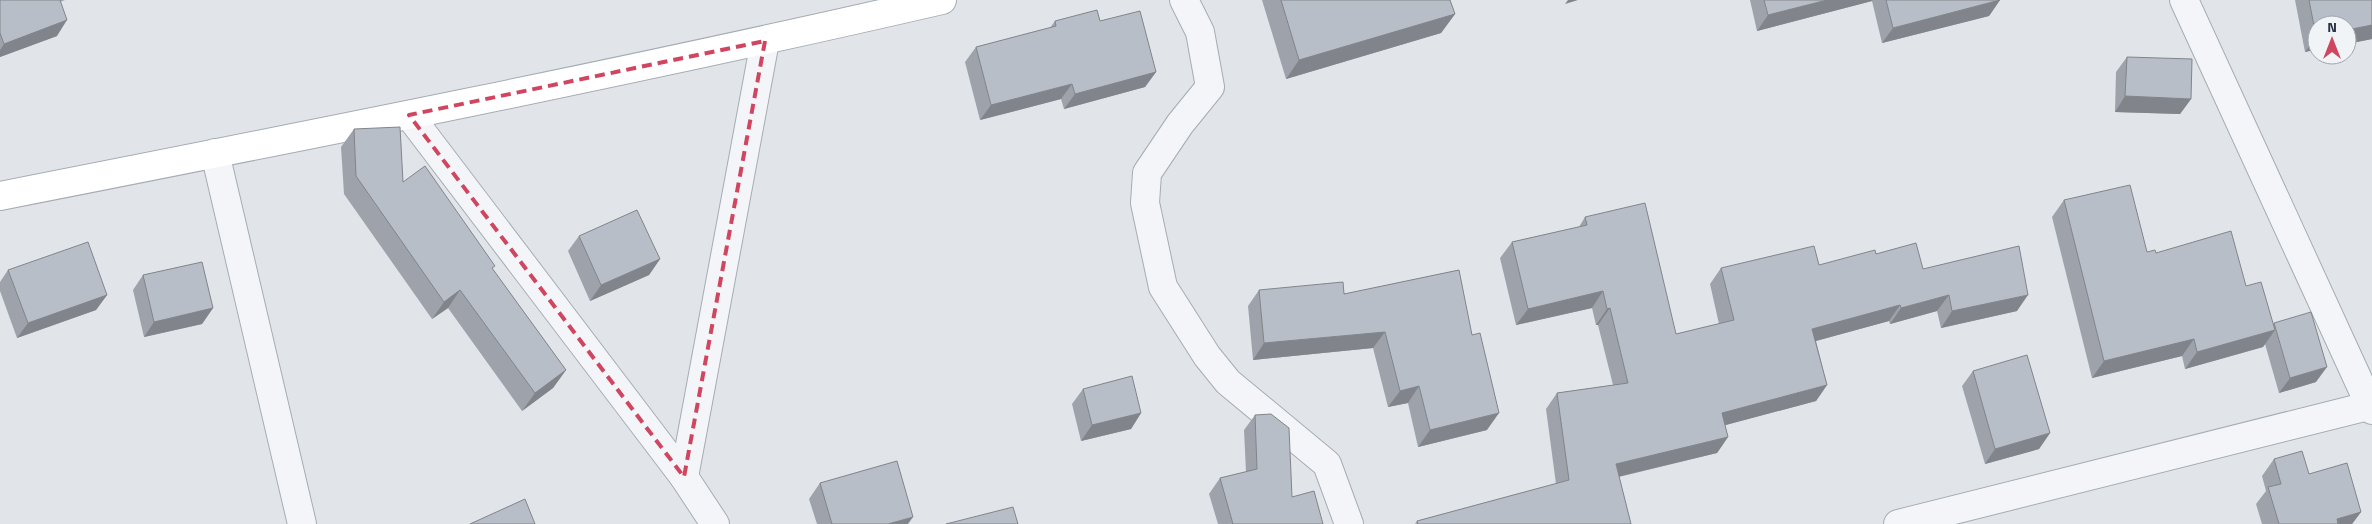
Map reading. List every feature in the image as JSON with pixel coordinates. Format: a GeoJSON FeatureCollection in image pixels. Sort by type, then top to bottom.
{"type":"FeatureCollection","features":[{"type":"Feature","properties":{"kind":"main road"},"geometry":{"type":"LineString","coordinates":[[0,196],[409,115],[765,41],[942,0]]}},
{"type":"Feature","properties":{"kind":"street"},"geometry":{"type":"LineString","coordinates":[[1184,0],[1200,32],[1210,87],[1180,124],[1146,173],[1145,203],[1163,287],[1207,356],[1228,382],[1327,464],[1349,524]]}},
{"type":"Feature","properties":{"kind":"street"},"geometry":{"type":"LineString","coordinates":[[1898,524],[2371,407],[2184,0]]}},
{"type":"Feature","properties":{"kind":"street"},"geometry":{"type":"LineString","coordinates":[[684,477],[765,41]]}},
{"type":"Feature","properties":{"kind":"street"},"geometry":{"type":"LineString","coordinates":[[409,115],[684,477],[715,524]]}},
{"type":"Feature","properties":{"kind":"street"},"geometry":{"type":"LineString","coordinates":[[215,154],[302,524]]}},
{"type":"Feature","properties":{"kind":"highlighted area"},"geometry":{"type":"Polygon","coordinates":[[[765,41],[684,477],[409,115],[765,41]]]}},
{"type":"Feature","properties":{"kind":"building"},"geometry":{"type":"Polygon","coordinates":[[[0,0],[60,0],[67,20],[4,44],[0,33],[0,0]]]}},
{"type":"Feature","properties":{"kind":"building"},"geometry":{"type":"Polygon","coordinates":[[[1281,0],[1450,0],[1455,14],[1299,60],[1281,0]]]}},
{"type":"Feature","properties":{"kind":"building"},"geometry":{"type":"Polygon","coordinates":[[[1764,0],[1827,0],[1768,15],[1764,0]]]}},
{"type":"Feature","properties":{"kind":"building"},"geometry":{"type":"Polygon","coordinates":[[[1886,0],[2000,0],[1893,28],[1886,0]]]}},
{"type":"Feature","properties":{"kind":"building"},"geometry":{"type":"Polygon","coordinates":[[[2309,0],[2372,0],[2372,25],[2357,28],[2357,15],[2312,15],[2309,0]]]}},
{"type":"Feature","properties":{"kind":"building"},"geometry":{"type":"Polygon","coordinates":[[[1097,10],[1100,21],[1140,11],[1156,72],[1075,94],[1072,84],[991,105],[976,47],[1056,26],[1055,21],[1097,10]]]}},
{"type":"Feature","properties":{"kind":"building"},"geometry":{"type":"Polygon","coordinates":[[[2127,57],[2192,59],[2191,99],[2125,96],[2127,57]]]}},
{"type":"Feature","properties":{"kind":"building"},"geometry":{"type":"Polygon","coordinates":[[[400,127],[403,182],[425,166],[495,266],[492,268],[566,370],[535,393],[460,290],[444,302],[356,176],[354,129],[400,127]]]}},
{"type":"Feature","properties":{"kind":"building"},"geometry":{"type":"Polygon","coordinates":[[[2130,185],[2147,252],[2155,250],[2156,253],[2231,231],[2246,286],[2261,282],[2275,330],[2197,352],[2194,339],[2104,361],[2064,200],[2130,185]]]}},
{"type":"Feature","properties":{"kind":"building"},"geometry":{"type":"Polygon","coordinates":[[[1645,203],[1676,334],[1734,320],[1721,268],[1814,246],[1819,265],[1875,250],[1876,254],[1916,243],[1923,269],[2019,246],[2028,295],[1952,311],[1949,295],[1901,308],[1900,305],[1812,329],[1827,385],[1722,413],[1728,437],[1616,464],[1631,524],[1418,524],[1417,521],[1569,480],[1557,393],[1628,383],[1610,308],[1607,309],[1603,291],[1528,309],[1512,242],[1587,225],[1585,217],[1645,203]]]}},
{"type":"Feature","properties":{"kind":"building"},"geometry":{"type":"Polygon","coordinates":[[[637,210],[660,259],[601,285],[579,236],[637,210]]]}},
{"type":"Feature","properties":{"kind":"building"},"geometry":{"type":"Polygon","coordinates":[[[88,242],[107,295],[28,323],[8,270],[88,242]]]}},
{"type":"Feature","properties":{"kind":"building"},"geometry":{"type":"Polygon","coordinates":[[[202,262],[213,308],[154,322],[143,275],[202,262]]]}},
{"type":"Feature","properties":{"kind":"building"},"geometry":{"type":"Polygon","coordinates":[[[1459,270],[1472,335],[1480,333],[1499,413],[1430,430],[1419,386],[1400,391],[1385,332],[1264,343],[1259,290],[1343,282],[1344,294],[1459,270]]]}},
{"type":"Feature","properties":{"kind":"building"},"geometry":{"type":"Polygon","coordinates":[[[2311,312],[2327,367],[2290,378],[2274,323],[2311,312]]]}},
{"type":"Feature","properties":{"kind":"building"},"geometry":{"type":"Polygon","coordinates":[[[2027,355],[2050,433],[1995,449],[1973,371],[2027,355]]]}},
{"type":"Feature","properties":{"kind":"building"},"geometry":{"type":"Polygon","coordinates":[[[1132,376],[1141,413],[1092,425],[1083,389],[1132,376]]]}},
{"type":"Feature","properties":{"kind":"building"},"geometry":{"type":"Polygon","coordinates":[[[1271,414],[1289,428],[1292,497],[1314,491],[1323,524],[1233,524],[1220,478],[1257,469],[1255,415],[1271,414]]]}},
{"type":"Feature","properties":{"kind":"building"},"geometry":{"type":"Polygon","coordinates":[[[2302,451],[2309,474],[2347,463],[2361,512],[2337,519],[2338,524],[2279,524],[2268,487],[2281,484],[2274,459],[2302,451]]]}},
{"type":"Feature","properties":{"kind":"building"},"geometry":{"type":"Polygon","coordinates":[[[897,461],[913,517],[888,524],[832,524],[820,483],[897,461]]]}},
{"type":"Feature","properties":{"kind":"building"},"geometry":{"type":"Polygon","coordinates":[[[525,499],[535,524],[470,524],[525,499]]]}},
{"type":"Feature","properties":{"kind":"building"},"geometry":{"type":"Polygon","coordinates":[[[1013,507],[1018,524],[946,524],[1013,507]]]}}]}
